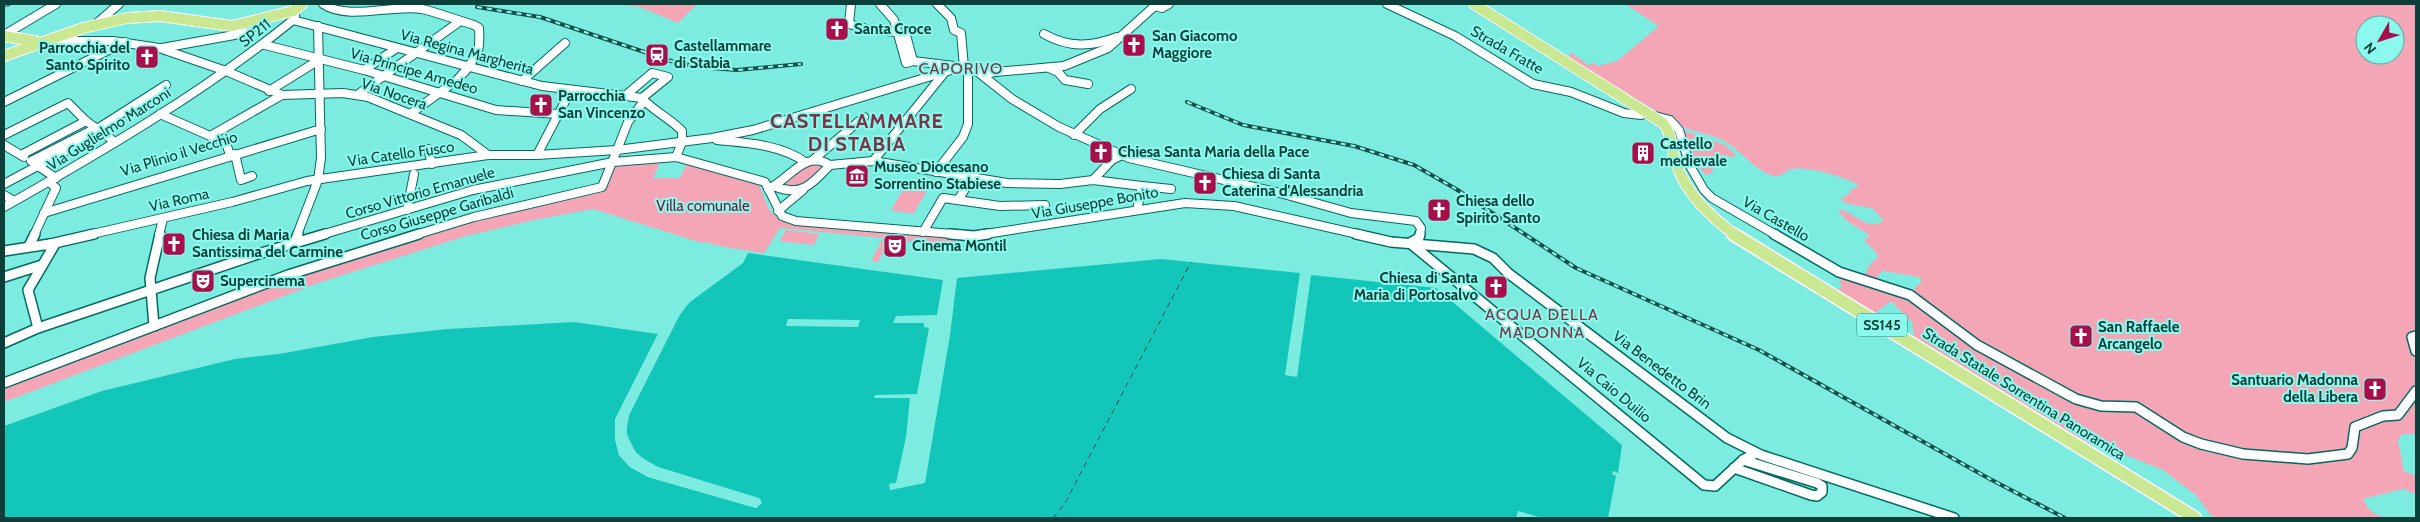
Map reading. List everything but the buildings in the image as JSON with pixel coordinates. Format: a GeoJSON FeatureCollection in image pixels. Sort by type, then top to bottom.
{"type":"FeatureCollection","features":[{"type":"Feature","properties":{"kind":"main road","name":"Strada Statale Sorrentina Panoramica"},"geometry":{"type":"LineString","coordinates":[[1474,4],[1650,115],[1670,130],[1675,161],[1696,202],[1714,220],[1737,237],[2194,518]]}},
{"type":"Feature","properties":{"kind":"main road"},"geometry":{"type":"LineString","coordinates":[[4,56],[39,42],[66,37],[77,30],[96,24],[127,18],[152,16],[232,26],[293,9]]}},
{"type":"Feature","properties":{"kind":"main road"},"geometry":{"type":"LineString","coordinates":[[4,36],[39,42]]}},
{"type":"Feature","properties":{"kind":"street"},"geometry":{"type":"LineString","coordinates":[[4,36],[56,4]]}},
{"type":"Feature","properties":{"kind":"street"},"geometry":{"type":"LineString","coordinates":[[96,24],[119,4]]}},
{"type":"Feature","properties":{"kind":"street"},"geometry":{"type":"LineString","coordinates":[[323,4],[329,8],[344,11],[421,9],[442,14],[479,28],[479,55],[463,75],[410,114]]}},
{"type":"Feature","properties":{"kind":"street"},"geometry":{"type":"LineString","coordinates":[[850,4],[849,24],[873,30],[897,32]]}},
{"type":"Feature","properties":{"kind":"street"},"geometry":{"type":"LineString","coordinates":[[880,4],[894,20],[906,63],[910,62],[904,36],[906,35],[913,61],[966,67],[984,77],[1018,103],[1074,135],[1122,155],[1157,166],[1288,194],[1354,214],[1416,221],[1421,228],[1419,238],[1410,243]]}},
{"type":"Feature","properties":{"kind":"street"},"geometry":{"type":"LineString","coordinates":[[936,172],[963,137],[968,124],[966,67],[959,42],[961,33],[954,30],[951,18],[938,4]]}},
{"type":"Feature","properties":{"kind":"street"},"geometry":{"type":"LineString","coordinates":[[984,77],[995,72],[1052,69],[1099,53],[1124,35],[1157,4]]}},
{"type":"Feature","properties":{"kind":"street"},"geometry":{"type":"LineString","coordinates":[[1162,4],[1158,7],[1162,8],[1169,4]]}},
{"type":"Feature","properties":{"kind":"street","name":"Strada Fratte"},"geometry":{"type":"LineString","coordinates":[[1387,4],[1455,36],[1533,84],[1571,92],[1624,113],[1650,115]]}},
{"type":"Feature","properties":{"kind":"street","name":"Via Regina Margherita"},"geometry":{"type":"LineString","coordinates":[[293,9],[318,26],[468,67],[522,81],[571,90],[626,95],[643,100]]}},
{"type":"Feature","properties":{"kind":"street","name":"SP211"},"geometry":{"type":"LineString","coordinates":[[226,71],[265,45],[293,9]]}},
{"type":"Feature","properties":{"kind":"street"},"geometry":{"type":"LineString","coordinates":[[357,95],[459,22]]}},
{"type":"Feature","properties":{"kind":"street"},"geometry":{"type":"LineString","coordinates":[[294,244],[318,180],[321,158],[318,26]]}},
{"type":"Feature","properties":{"kind":"street"},"geometry":{"type":"LineString","coordinates":[[66,37],[125,42],[159,48],[251,32]]}},
{"type":"Feature","properties":{"kind":"street"},"geometry":{"type":"LineString","coordinates":[[1044,34],[1058,43],[1068,45],[1088,45],[1124,35]]}},
{"type":"Feature","properties":{"kind":"street"},"geometry":{"type":"LineString","coordinates":[[4,102],[125,42]]}},
{"type":"Feature","properties":{"kind":"street"},"geometry":{"type":"LineString","coordinates":[[522,81],[564,42]]}},
{"type":"Feature","properties":{"kind":"street","name":"Via Principe Amedeo"},"geometry":{"type":"LineString","coordinates":[[265,45],[364,70],[496,110],[558,114]]}},
{"type":"Feature","properties":{"kind":"street","name":"Via Nocera"},"geometry":{"type":"LineString","coordinates":[[159,48],[226,71],[282,95],[357,95],[461,135],[488,155]]}},
{"type":"Feature","properties":{"kind":"street"},"geometry":{"type":"LineString","coordinates":[[364,70],[397,48]]}},
{"type":"Feature","properties":{"kind":"street"},"geometry":{"type":"LineString","coordinates":[[269,91],[319,60]]}},
{"type":"Feature","properties":{"kind":"street"},"geometry":{"type":"LineString","coordinates":[[712,138],[772,125],[946,71],[955,66]]}},
{"type":"Feature","properties":{"kind":"street"},"geometry":{"type":"LineString","coordinates":[[1052,69],[1065,80],[1088,84]]}},
{"type":"Feature","properties":{"kind":"street","name":"Via Guglielmo Marconi"},"geometry":{"type":"LineString","coordinates":[[4,207],[115,142],[226,71]]}},
{"type":"Feature","properties":{"kind":"street"},"geometry":{"type":"LineString","coordinates":[[873,161],[946,71]]}},
{"type":"Feature","properties":{"kind":"street"},"geometry":{"type":"LineString","coordinates":[[612,162],[628,122],[643,100],[668,77],[652,73],[626,95]]}},
{"type":"Feature","properties":{"kind":"street"},"geometry":{"type":"LineString","coordinates":[[4,184],[34,164],[98,129],[166,86]]}},
{"type":"Feature","properties":{"kind":"street"},"geometry":{"type":"LineString","coordinates":[[1074,135],[1094,114],[1131,88]]}},
{"type":"Feature","properties":{"kind":"street"},"geometry":{"type":"LineString","coordinates":[[537,156],[571,90]]}},
{"type":"Feature","properties":{"kind":"street"},"geometry":{"type":"LineString","coordinates":[[212,135],[282,95]]}},
{"type":"Feature","properties":{"kind":"street"},"geometry":{"type":"LineString","coordinates":[[643,100],[672,120],[682,131],[682,142],[676,157],[765,182],[772,188],[787,192],[804,189]]}},
{"type":"Feature","properties":{"kind":"street"},"geometry":{"type":"LineString","coordinates":[[4,135],[68,103],[86,121],[115,142]]}},
{"type":"Feature","properties":{"kind":"street"},"geometry":{"type":"LineString","coordinates":[[160,114],[212,135],[226,143],[241,180],[252,176]]}},
{"type":"Feature","properties":{"kind":"street","name":"Via Castello"},"geometry":{"type":"LineString","coordinates":[[1650,115],[1670,120],[1679,130],[1690,166],[1704,190],[1712,198],[1839,272],[1865,282],[1910,295],[1977,345],[2076,399],[2104,406],[2131,405],[2138,407],[2183,437],[2234,452],[2284,458],[2325,459],[2348,454],[2352,448],[2355,427],[2383,416],[2398,415],[2416,391]]}},
{"type":"Feature","properties":{"kind":"street"},"geometry":{"type":"LineString","coordinates":[[772,188],[805,162],[814,159],[822,150],[864,117]]}},
{"type":"Feature","properties":{"kind":"street"},"geometry":{"type":"LineString","coordinates":[[20,155],[86,121]]}},
{"type":"Feature","properties":{"kind":"street"},"geometry":{"type":"LineString","coordinates":[[46,211],[320,127]]}},
{"type":"Feature","properties":{"kind":"street"},"geometry":{"type":"LineString","coordinates":[[712,138],[778,150],[794,155],[805,162]]}},
{"type":"Feature","properties":{"kind":"street","name":"Via Catello Fusco"},"geometry":{"type":"LineString","coordinates":[[318,180],[488,155],[537,156],[581,151],[616,150],[712,138]]}},
{"type":"Feature","properties":{"kind":"street"},"geometry":{"type":"LineString","coordinates":[[4,145],[34,164],[52,180],[56,188],[29,246]]}},
{"type":"Feature","properties":{"kind":"street"},"geometry":{"type":"LineString","coordinates":[[428,149],[432,164]]}},
{"type":"Feature","properties":{"kind":"street"},"geometry":{"type":"LineString","coordinates":[[1093,180],[1112,160],[1122,155]]}},
{"type":"Feature","properties":{"kind":"street","name":"Corso Vittorio Emanuele"},"geometry":{"type":"LineString","coordinates":[[4,343],[38,328],[150,290],[473,190],[612,162],[676,157]]}},
{"type":"Feature","properties":{"kind":"street"},"geometry":{"type":"LineString","coordinates":[[814,159],[827,162],[830,166]]}},
{"type":"Feature","properties":{"kind":"street"},"geometry":{"type":"LineString","coordinates":[[772,188],[780,213],[830,166],[873,161],[972,178],[1029,184],[1060,184],[1093,180],[1171,189]]}},
{"type":"Feature","properties":{"kind":"street","name":"Corso Giuseppe Garibaldi"},"geometry":{"type":"LineString","coordinates":[[4,383],[262,284],[474,217],[602,187],[612,162]]}},
{"type":"Feature","properties":{"kind":"street"},"geometry":{"type":"LineString","coordinates":[[408,210],[414,174]]}},
{"type":"Feature","properties":{"kind":"street"},"geometry":{"type":"LineString","coordinates":[[958,200],[972,178]]}},
{"type":"Feature","properties":{"kind":"street","name":"Via Roma"},"geometry":{"type":"LineString","coordinates":[[4,252],[29,246],[51,244],[232,202],[290,184],[318,180]]}},
{"type":"Feature","properties":{"kind":"street"},"geometry":{"type":"LineString","coordinates":[[1138,210],[1140,185]]}},
{"type":"Feature","properties":{"kind":"street"},"geometry":{"type":"LineString","coordinates":[[4,195],[14,201]]}},
{"type":"Feature","properties":{"kind":"street"},"geometry":{"type":"LineString","coordinates":[[922,232],[941,199],[946,198],[1000,206],[1045,205]]}},
{"type":"Feature","properties":{"kind":"street","name":"Via Giuseppe Bonito"},"geometry":{"type":"LineString","coordinates":[[780,213],[796,221],[813,224],[974,236],[1077,222],[1185,203],[1234,206],[1391,242],[1410,243]]}},
{"type":"Feature","properties":{"kind":"street"},"geometry":{"type":"LineString","coordinates":[[154,326],[150,278],[163,218]]}},
{"type":"Feature","properties":{"kind":"street","name":"Via Benedetto Brin"},"geometry":{"type":"LineString","coordinates":[[1410,243],[1482,251],[1508,273],[1720,433],[1741,446],[1813,477],[1828,477],[1954,518]]}},
{"type":"Feature","properties":{"kind":"street","name":"Via Caio Duilio"},"geometry":{"type":"LineString","coordinates":[[1410,243],[1704,485],[1714,486],[1743,460],[1756,453]]}},
{"type":"Feature","properties":{"kind":"street"},"geometry":{"type":"LineString","coordinates":[[38,328],[28,290],[51,244]]}},
{"type":"Feature","properties":{"kind":"street"},"geometry":{"type":"LineString","coordinates":[[4,277],[42,265]]}},
{"type":"Feature","properties":{"kind":"street"},"geometry":{"type":"LineString","coordinates":[[2416,336],[2412,337],[2416,350]]}},
{"type":"Feature","properties":{"kind":"street"},"geometry":{"type":"LineString","coordinates":[[1732,470],[1818,496],[1822,492],[1822,486],[1813,477],[1743,460],[1741,446]]}},
{"type":"Feature","properties":{"kind":"green space"},"geometry":{"type":"Polygon","coordinates":[[[618,4],[697,4],[678,23],[640,7],[618,4]]]}},
{"type":"Feature","properties":{"kind":"green space"},"geometry":{"type":"Polygon","coordinates":[[[1625,4],[2416,4],[2416,434],[2402,434],[2398,440],[2404,471],[2416,476],[2416,494],[2403,489],[2363,499],[2368,508],[2374,513],[2391,518],[2213,518],[2196,495],[2163,470],[2131,457],[2101,450],[2016,404],[1919,342],[1914,337],[1912,322],[1891,301],[1874,314],[1834,290],[1842,288],[1838,275],[1905,297],[1912,304],[1921,301],[1911,292],[1922,281],[1919,277],[1883,271],[1878,275],[1878,282],[1862,279],[1871,263],[1878,257],[1875,251],[1865,242],[1865,239],[1869,237],[1868,234],[1847,221],[1839,212],[1839,209],[1866,223],[1877,224],[1884,221],[1872,208],[1848,204],[1840,199],[1849,194],[1851,189],[1858,187],[1857,184],[1816,170],[1798,168],[1791,169],[1777,176],[1768,174],[1724,141],[1677,124],[1566,58],[1572,53],[1588,65],[1594,63],[1598,66],[1617,61],[1659,26],[1625,4]]]}},
{"type":"Feature","properties":{"kind":"green space"},"geometry":{"type":"Polygon","coordinates":[[[1683,130],[1725,145],[1736,155],[1733,157],[1722,155],[1720,159],[1726,164],[1717,164],[1711,173],[1706,175],[1692,160],[1683,130]]]}},
{"type":"Feature","properties":{"kind":"green space","name":"Villa comunale"},"geometry":{"type":"Polygon","coordinates":[[[661,160],[653,178],[680,178],[687,163],[759,185],[770,210],[784,221],[957,237],[954,245],[898,240],[886,246],[878,262],[871,261],[883,238],[780,228],[764,253],[702,243],[593,209],[466,236],[321,282],[4,402],[4,388],[235,299],[351,258],[469,222],[605,191],[614,166],[661,160]]]}},
{"type":"Feature","properties":{"kind":"green space"},"geometry":{"type":"Polygon","coordinates":[[[820,162],[825,168],[805,185],[794,188],[779,185],[803,164],[820,162]]]}},
{"type":"Feature","properties":{"kind":"green space"},"geometry":{"type":"Polygon","coordinates":[[[906,185],[928,189],[913,214],[891,210],[906,185]]]}},
{"type":"Feature","properties":{"kind":"green space"},"geometry":{"type":"Polygon","coordinates":[[[786,230],[819,234],[814,245],[779,241],[786,230]]]}},
{"type":"Feature","properties":{"kind":"shaded area"},"geometry":{"type":"Polygon","coordinates":[[[748,253],[943,280],[937,315],[896,316],[893,323],[924,323],[924,327],[929,328],[917,394],[875,395],[874,398],[910,398],[906,437],[896,483],[889,484],[890,490],[925,483],[950,335],[957,278],[1161,259],[1300,273],[1285,375],[1297,377],[1311,275],[1436,288],[1622,445],[1618,473],[1613,471],[1612,474],[1616,476],[1608,518],[1542,518],[1518,511],[1516,518],[4,518],[4,426],[102,391],[235,359],[279,354],[373,337],[448,329],[574,322],[658,334],[615,419],[615,439],[619,455],[630,467],[648,477],[756,508],[761,500],[658,467],[637,453],[629,441],[627,433],[629,415],[686,305],[743,263],[748,253]]]}},
{"type":"Feature","properties":{"kind":"pier"},"geometry":{"type":"Polygon","coordinates":[[[710,283],[713,284],[692,299],[679,316],[629,415],[626,433],[636,453],[643,459],[658,467],[759,498],[762,503],[756,508],[648,477],[630,467],[619,455],[615,439],[615,420],[659,332],[660,335],[618,420],[617,439],[622,453],[632,465],[649,474],[752,506],[759,503],[758,500],[657,469],[634,455],[623,433],[627,414],[676,314],[690,297],[710,283]]]}},
{"type":"Feature","properties":{"kind":"pier"},"geometry":{"type":"Polygon","coordinates":[[[788,319],[860,320],[858,327],[786,326],[788,319]]]}},
{"type":"Feature","properties":{"kind":"ferry route"},"geometry":{"type":"LineString","coordinates":[[1053,518],[1064,505],[1191,262]]}},
{"type":"Feature","properties":{"kind":"railway"},"geometry":{"type":"LineString","coordinates":[[4,5],[9,4]]}},
{"type":"Feature","properties":{"kind":"railway"},"geometry":{"type":"LineString","coordinates":[[477,7],[540,17],[671,61],[698,67],[737,70],[801,64]]}},
{"type":"Feature","properties":{"kind":"railway"},"geometry":{"type":"LineString","coordinates":[[1187,102],[1243,125],[1354,146],[1414,165],[1456,189],[1576,268],[1759,350],[1988,478],[2065,518]]}},
{"type":"Feature","properties":{"kind":"place","name":"Santa Croce"},"geometry":{"type":"Point","coordinates":[837,29]}},
{"type":"Feature","properties":{"kind":"place","name":"San Giacomo Maggiore"},"geometry":{"type":"Point","coordinates":[1134,45]}},
{"type":"Feature","properties":{"kind":"place","name":"Castellammare di Stabia"},"geometry":{"type":"Point","coordinates":[657,55]}},
{"type":"Feature","properties":{"kind":"place","name":"Parrocchia del Santo Spirito"},"geometry":{"type":"Point","coordinates":[147,57]}},
{"type":"Feature","properties":{"kind":"place","name":"Parrocchia San Vincenzo"},"geometry":{"type":"Point","coordinates":[541,105]}},
{"type":"Feature","properties":{"kind":"place","name":"Chiesa Santa Maria della Pace"},"geometry":{"type":"Point","coordinates":[1101,152]}},
{"type":"Feature","properties":{"kind":"place","name":"Castello medievale"},"geometry":{"type":"Point","coordinates":[1643,153]}},
{"type":"Feature","properties":{"kind":"place","name":"Museo Diocesano Sorrentino Stabiese"},"geometry":{"type":"Point","coordinates":[857,176]}},
{"type":"Feature","properties":{"kind":"place","name":"Chiesa di Santa Caterina d'Alessandria"},"geometry":{"type":"Point","coordinates":[1205,183]}},
{"type":"Feature","properties":{"kind":"place","name":"Chiesa dello Spirito Santo"},"geometry":{"type":"Point","coordinates":[1439,210]}},
{"type":"Feature","properties":{"kind":"place","name":"Chiesa di Maria Santissima del Carmine"},"geometry":{"type":"Point","coordinates":[174,244]}},
{"type":"Feature","properties":{"kind":"place","name":"Cinema Montil"},"geometry":{"type":"Point","coordinates":[895,246]}},
{"type":"Feature","properties":{"kind":"place","name":"Supercinema"},"geometry":{"type":"Point","coordinates":[203,281]}},
{"type":"Feature","properties":{"kind":"place","name":"Chiesa di Santa Maria di Portosalvo"},"geometry":{"type":"Point","coordinates":[1496,287]}},
{"type":"Feature","properties":{"kind":"place","name":"San Raffaele Arcangelo"},"geometry":{"type":"Point","coordinates":[2081,336]}},
{"type":"Feature","properties":{"kind":"place","name":"Santuario Madonna della Libera"},"geometry":{"type":"Point","coordinates":[2375,389]}},
{"type":"Feature","properties":{"kind":"district","name":"CAPORIVO"},"geometry":{"type":"Point","coordinates":[961,68]}},
{"type":"Feature","properties":{"kind":"district","name":"CASTELLAMMARE DI STABIA"},"geometry":{"type":"Point","coordinates":[857,132]}},
{"type":"Feature","properties":{"kind":"district","name":"ACQUA DELLA MADONNA"},"geometry":{"type":"Point","coordinates":[1542,323]}}]}
